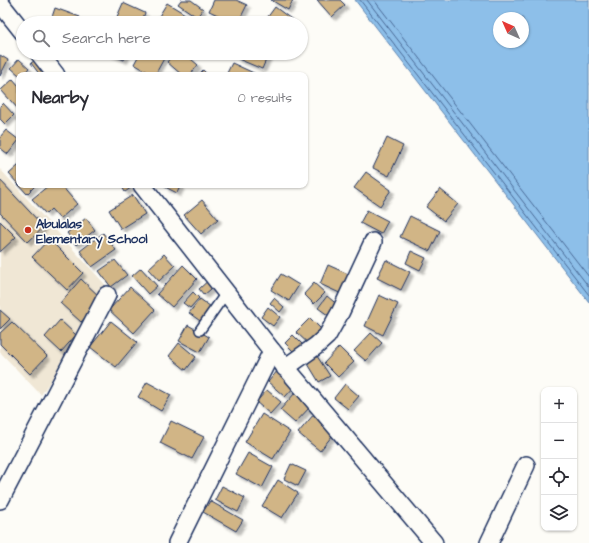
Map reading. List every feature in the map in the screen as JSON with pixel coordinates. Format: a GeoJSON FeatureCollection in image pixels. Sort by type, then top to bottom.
{"type":"FeatureCollection","features":[{"type":"Feature","properties":{"kind":"street"},"geometry":{"type":"LineString","coordinates":[[0,3],[16,23]]}},
{"type":"Feature","properties":{"kind":"street"},"geometry":{"type":"LineString","coordinates":[[44,60],[54,72]]}},
{"type":"Feature","properties":{"kind":"street"},"geometry":{"type":"LineString","coordinates":[[144,188],[272,351],[434,543]]}},
{"type":"Feature","properties":{"kind":"street"},"geometry":{"type":"LineString","coordinates":[[286,368],[327,336],[373,242]]}},
{"type":"Feature","properties":{"kind":"street"},"geometry":{"type":"LineString","coordinates":[[0,500],[107,295]]}},
{"type":"Feature","properties":{"kind":"street"},"geometry":{"type":"LineString","coordinates":[[177,543],[272,351]]}},
{"type":"Feature","properties":{"kind":"street"},"geometry":{"type":"LineString","coordinates":[[488,543],[526,466]]}},
{"type":"Feature","properties":{"kind":"lane"},"geometry":{"type":"LineString","coordinates":[[200,330],[226,293]]}},
{"type":"Feature","properties":{"kind":"shaded area","name":"Abulalas Elementary School"},"geometry":{"type":"Polygon","coordinates":[[[0,169],[111,291],[41,395],[0,352],[0,169]]]}},
{"type":"Feature","properties":{"kind":"water"},"geometry":{"type":"Polygon","coordinates":[[[355,0],[589,0],[589,302],[355,0]]]}},
{"type":"Feature","properties":{"kind":"building"},"geometry":{"type":"Polygon","coordinates":[[[181,0],[191,0],[203,9],[198,16],[196,16],[178,4],[181,0]]]}},
{"type":"Feature","properties":{"kind":"building"},"geometry":{"type":"Polygon","coordinates":[[[214,0],[236,0],[247,5],[242,16],[220,16],[209,11],[214,0]]]}},
{"type":"Feature","properties":{"kind":"building"},"geometry":{"type":"Polygon","coordinates":[[[271,0],[293,0],[288,10],[271,0]]]}},
{"type":"Feature","properties":{"kind":"building"},"geometry":{"type":"Polygon","coordinates":[[[317,0],[340,0],[345,5],[332,17],[317,0]]]}},
{"type":"Feature","properties":{"kind":"building"},"geometry":{"type":"Polygon","coordinates":[[[123,3],[145,13],[144,16],[117,16],[123,3]]]}},
{"type":"Feature","properties":{"kind":"building"},"geometry":{"type":"Polygon","coordinates":[[[167,3],[188,16],[159,16],[167,3]]]}},
{"type":"Feature","properties":{"kind":"building"},"geometry":{"type":"Polygon","coordinates":[[[275,7],[287,16],[268,16],[275,7]]]}},
{"type":"Feature","properties":{"kind":"building"},"geometry":{"type":"Polygon","coordinates":[[[55,8],[77,16],[52,16],[55,8]]]}},
{"type":"Feature","properties":{"kind":"building"},"geometry":{"type":"Polygon","coordinates":[[[0,55],[8,60],[0,76],[0,55]]]}},
{"type":"Feature","properties":{"kind":"building"},"geometry":{"type":"Polygon","coordinates":[[[18,60],[20,60],[29,68],[26,72],[16,72],[11,68],[18,60]]]}},
{"type":"Feature","properties":{"kind":"building"},"geometry":{"type":"Polygon","coordinates":[[[36,60],[42,60],[49,72],[38,72],[31,63],[36,60]]]}},
{"type":"Feature","properties":{"kind":"building"},"geometry":{"type":"Polygon","coordinates":[[[136,60],[163,60],[157,72],[148,72],[134,64],[136,60]]]}},
{"type":"Feature","properties":{"kind":"building"},"geometry":{"type":"Polygon","coordinates":[[[169,60],[192,60],[198,65],[192,72],[179,72],[167,62],[169,60]]]}},
{"type":"Feature","properties":{"kind":"building"},"geometry":{"type":"Polygon","coordinates":[[[241,60],[266,60],[262,69],[241,60]]]}},
{"type":"Feature","properties":{"kind":"building"},"geometry":{"type":"Polygon","coordinates":[[[232,63],[252,72],[228,72],[232,63]]]}},
{"type":"Feature","properties":{"kind":"building"},"geometry":{"type":"Polygon","coordinates":[[[13,79],[16,82],[16,107],[1,90],[13,79]]]}},
{"type":"Feature","properties":{"kind":"building"},"geometry":{"type":"Polygon","coordinates":[[[3,103],[14,115],[5,124],[0,119],[0,106],[3,103]]]}},
{"type":"Feature","properties":{"kind":"building"},"geometry":{"type":"Polygon","coordinates":[[[6,130],[16,138],[16,144],[8,154],[0,148],[0,137],[6,130]]]}},
{"type":"Feature","properties":{"kind":"building"},"geometry":{"type":"Polygon","coordinates":[[[387,138],[403,146],[389,176],[373,168],[387,138]]]}},
{"type":"Feature","properties":{"kind":"building"},"geometry":{"type":"Polygon","coordinates":[[[16,168],[16,182],[9,174],[16,168]]]}},
{"type":"Feature","properties":{"kind":"building"},"geometry":{"type":"Polygon","coordinates":[[[366,172],[391,190],[380,206],[354,188],[366,172]]]}},
{"type":"Feature","properties":{"kind":"building"},"geometry":{"type":"Polygon","coordinates":[[[0,180],[44,227],[28,242],[0,213],[0,180]]]}},
{"type":"Feature","properties":{"kind":"building"},"geometry":{"type":"Polygon","coordinates":[[[22,188],[33,188],[27,194],[22,188]]]}},
{"type":"Feature","properties":{"kind":"building"},"geometry":{"type":"Polygon","coordinates":[[[45,188],[64,188],[77,204],[60,219],[51,209],[46,214],[32,199],[45,188]]]}},
{"type":"Feature","properties":{"kind":"building"},"geometry":{"type":"Polygon","coordinates":[[[123,188],[131,188],[125,192],[123,188]]]}},
{"type":"Feature","properties":{"kind":"building"},"geometry":{"type":"Polygon","coordinates":[[[167,188],[180,188],[177,193],[167,188]]]}},
{"type":"Feature","properties":{"kind":"building"},"geometry":{"type":"Polygon","coordinates":[[[440,189],[458,204],[444,221],[426,207],[440,189]]]}},
{"type":"Feature","properties":{"kind":"building"},"geometry":{"type":"Polygon","coordinates":[[[133,195],[145,214],[121,229],[109,210],[133,195]]]}},
{"type":"Feature","properties":{"kind":"building"},"geometry":{"type":"Polygon","coordinates":[[[202,200],[218,219],[201,234],[184,215],[202,200]]]}},
{"type":"Feature","properties":{"kind":"building"},"geometry":{"type":"Polygon","coordinates":[[[367,210],[388,221],[381,234],[360,223],[367,210]]]}},
{"type":"Feature","properties":{"kind":"building"},"geometry":{"type":"Polygon","coordinates":[[[410,216],[440,231],[430,251],[400,237],[410,216]]]}},
{"type":"Feature","properties":{"kind":"building"},"geometry":{"type":"Polygon","coordinates":[[[86,218],[95,230],[76,245],[67,233],[86,218]]]}},
{"type":"Feature","properties":{"kind":"building"},"geometry":{"type":"Polygon","coordinates":[[[0,221],[16,237],[0,252],[0,221]]]}},
{"type":"Feature","properties":{"kind":"building"},"geometry":{"type":"Polygon","coordinates":[[[103,233],[116,250],[92,267],[80,251],[103,233]]]}},
{"type":"Feature","properties":{"kind":"building"},"geometry":{"type":"Polygon","coordinates":[[[49,239],[83,273],[67,290],[32,257],[49,239]]]}},
{"type":"Feature","properties":{"kind":"building"},"geometry":{"type":"Polygon","coordinates":[[[411,251],[426,258],[420,270],[406,263],[411,251]]]}},
{"type":"Feature","properties":{"kind":"building"},"geometry":{"type":"Polygon","coordinates":[[[164,254],[175,266],[159,281],[148,269],[164,254]]]}},
{"type":"Feature","properties":{"kind":"building"},"geometry":{"type":"Polygon","coordinates":[[[115,260],[127,275],[111,287],[99,271],[115,260]]]}},
{"type":"Feature","properties":{"kind":"building"},"geometry":{"type":"Polygon","coordinates":[[[386,260],[410,272],[401,290],[377,278],[386,260]]]}},
{"type":"Feature","properties":{"kind":"building"},"geometry":{"type":"Polygon","coordinates":[[[183,265],[197,279],[172,307],[157,294],[183,265]]]}},
{"type":"Feature","properties":{"kind":"building"},"geometry":{"type":"Polygon","coordinates":[[[328,265],[355,277],[346,296],[320,284],[328,265]]]}},
{"type":"Feature","properties":{"kind":"building"},"geometry":{"type":"Polygon","coordinates":[[[141,268],[157,286],[148,294],[132,276],[141,268]]]}},
{"type":"Feature","properties":{"kind":"building"},"geometry":{"type":"Polygon","coordinates":[[[281,274],[299,285],[289,301],[271,290],[281,274]]]}},
{"type":"Feature","properties":{"kind":"building"},"geometry":{"type":"Polygon","coordinates":[[[213,276],[218,283],[204,295],[199,289],[213,276]]]}},
{"type":"Feature","properties":{"kind":"building"},"geometry":{"type":"Polygon","coordinates":[[[81,279],[102,299],[81,322],[60,303],[81,279]]]}},
{"type":"Feature","properties":{"kind":"building"},"geometry":{"type":"Polygon","coordinates":[[[314,283],[325,293],[314,304],[304,294],[314,283]]]}},
{"type":"Feature","properties":{"kind":"building"},"geometry":{"type":"Polygon","coordinates":[[[130,287],[155,310],[134,333],[109,310],[130,287]]]}},
{"type":"Feature","properties":{"kind":"building"},"geometry":{"type":"Polygon","coordinates":[[[193,292],[199,298],[190,308],[183,303],[193,292]]]}},
{"type":"Feature","properties":{"kind":"building"},"geometry":{"type":"Polygon","coordinates":[[[379,295],[398,304],[383,335],[365,326],[379,295]]]}},
{"type":"Feature","properties":{"kind":"building"},"geometry":{"type":"Polygon","coordinates":[[[327,296],[340,307],[332,318],[318,308],[327,296]]]}},
{"type":"Feature","properties":{"kind":"building"},"geometry":{"type":"Polygon","coordinates":[[[274,298],[284,307],[280,312],[270,303],[274,298]]]}},
{"type":"Feature","properties":{"kind":"building"},"geometry":{"type":"Polygon","coordinates":[[[200,299],[214,309],[203,323],[189,313],[200,299]]]}},
{"type":"Feature","properties":{"kind":"building"},"geometry":{"type":"Polygon","coordinates":[[[268,307],[280,317],[273,326],[261,317],[268,307]]]}},
{"type":"Feature","properties":{"kind":"building"},"geometry":{"type":"Polygon","coordinates":[[[0,310],[10,319],[0,329],[0,310]]]}},
{"type":"Feature","properties":{"kind":"building"},"geometry":{"type":"Polygon","coordinates":[[[310,318],[325,333],[312,347],[296,332],[310,318]]]}},
{"type":"Feature","properties":{"kind":"building"},"geometry":{"type":"Polygon","coordinates":[[[60,320],[76,335],[61,352],[45,337],[60,320]]]}},
{"type":"Feature","properties":{"kind":"building"},"geometry":{"type":"Polygon","coordinates":[[[111,321],[137,342],[116,367],[90,347],[111,321]]]}},
{"type":"Feature","properties":{"kind":"building"},"geometry":{"type":"Polygon","coordinates":[[[12,322],[47,356],[30,374],[0,344],[0,333],[12,322]]]}},
{"type":"Feature","properties":{"kind":"building"},"geometry":{"type":"Polygon","coordinates":[[[188,325],[209,337],[200,352],[179,341],[188,325]]]}},
{"type":"Feature","properties":{"kind":"building"},"geometry":{"type":"Polygon","coordinates":[[[371,333],[382,343],[366,361],[354,351],[371,333]]]}},
{"type":"Feature","properties":{"kind":"building"},"geometry":{"type":"Polygon","coordinates":[[[293,335],[305,347],[297,355],[285,343],[293,335]]]}},
{"type":"Feature","properties":{"kind":"building"},"geometry":{"type":"Polygon","coordinates":[[[179,343],[196,357],[186,370],[169,356],[179,343]]]}},
{"type":"Feature","properties":{"kind":"building"},"geometry":{"type":"Polygon","coordinates":[[[339,347],[354,362],[338,377],[324,363],[339,347]]]}},
{"type":"Feature","properties":{"kind":"building"},"geometry":{"type":"Polygon","coordinates":[[[315,353],[330,376],[319,382],[305,359],[315,353]]]}},
{"type":"Feature","properties":{"kind":"building"},"geometry":{"type":"Polygon","coordinates":[[[278,370],[296,385],[285,397],[268,382],[278,370]]]}},
{"type":"Feature","properties":{"kind":"building"},"geometry":{"type":"Polygon","coordinates":[[[147,382],[171,395],[161,411],[138,397],[147,382]]]}},
{"type":"Feature","properties":{"kind":"building"},"geometry":{"type":"Polygon","coordinates":[[[345,384],[359,396],[348,409],[334,398],[345,384]]]}},
{"type":"Feature","properties":{"kind":"building"},"geometry":{"type":"Polygon","coordinates":[[[267,390],[281,402],[270,414],[256,402],[267,390]]]}},
{"type":"Feature","properties":{"kind":"building"},"geometry":{"type":"Polygon","coordinates":[[[295,393],[311,406],[295,423],[280,410],[295,393]]]}},
{"type":"Feature","properties":{"kind":"building"},"geometry":{"type":"Polygon","coordinates":[[[262,414],[290,432],[273,459],[245,442],[262,414]]]}},
{"type":"Feature","properties":{"kind":"building"},"geometry":{"type":"Polygon","coordinates":[[[314,414],[336,431],[320,451],[298,433],[314,414]]]}},
{"type":"Feature","properties":{"kind":"building"},"geometry":{"type":"Polygon","coordinates":[[[171,421],[204,437],[192,459],[160,443],[171,421]]]}},
{"type":"Feature","properties":{"kind":"building"},"geometry":{"type":"Polygon","coordinates":[[[248,453],[273,467],[262,488],[236,474],[248,453]]]}},
{"type":"Feature","properties":{"kind":"building"},"geometry":{"type":"Polygon","coordinates":[[[291,464],[306,471],[298,486],[284,479],[291,464]]]}},
{"type":"Feature","properties":{"kind":"building"},"geometry":{"type":"Polygon","coordinates":[[[278,480],[298,493],[282,518],[262,506],[278,480]]]}},
{"type":"Feature","properties":{"kind":"building"},"geometry":{"type":"Polygon","coordinates":[[[222,486],[245,498],[238,512],[215,500],[222,486]]]}},
{"type":"Feature","properties":{"kind":"building"},"geometry":{"type":"Polygon","coordinates":[[[210,501],[243,520],[236,531],[203,512],[210,501]]]}},
{"type":"Feature","properties":{"kind":"place","name":"Abulalas Elementary School"},"geometry":{"type":"Point","coordinates":[28,230]}}]}
